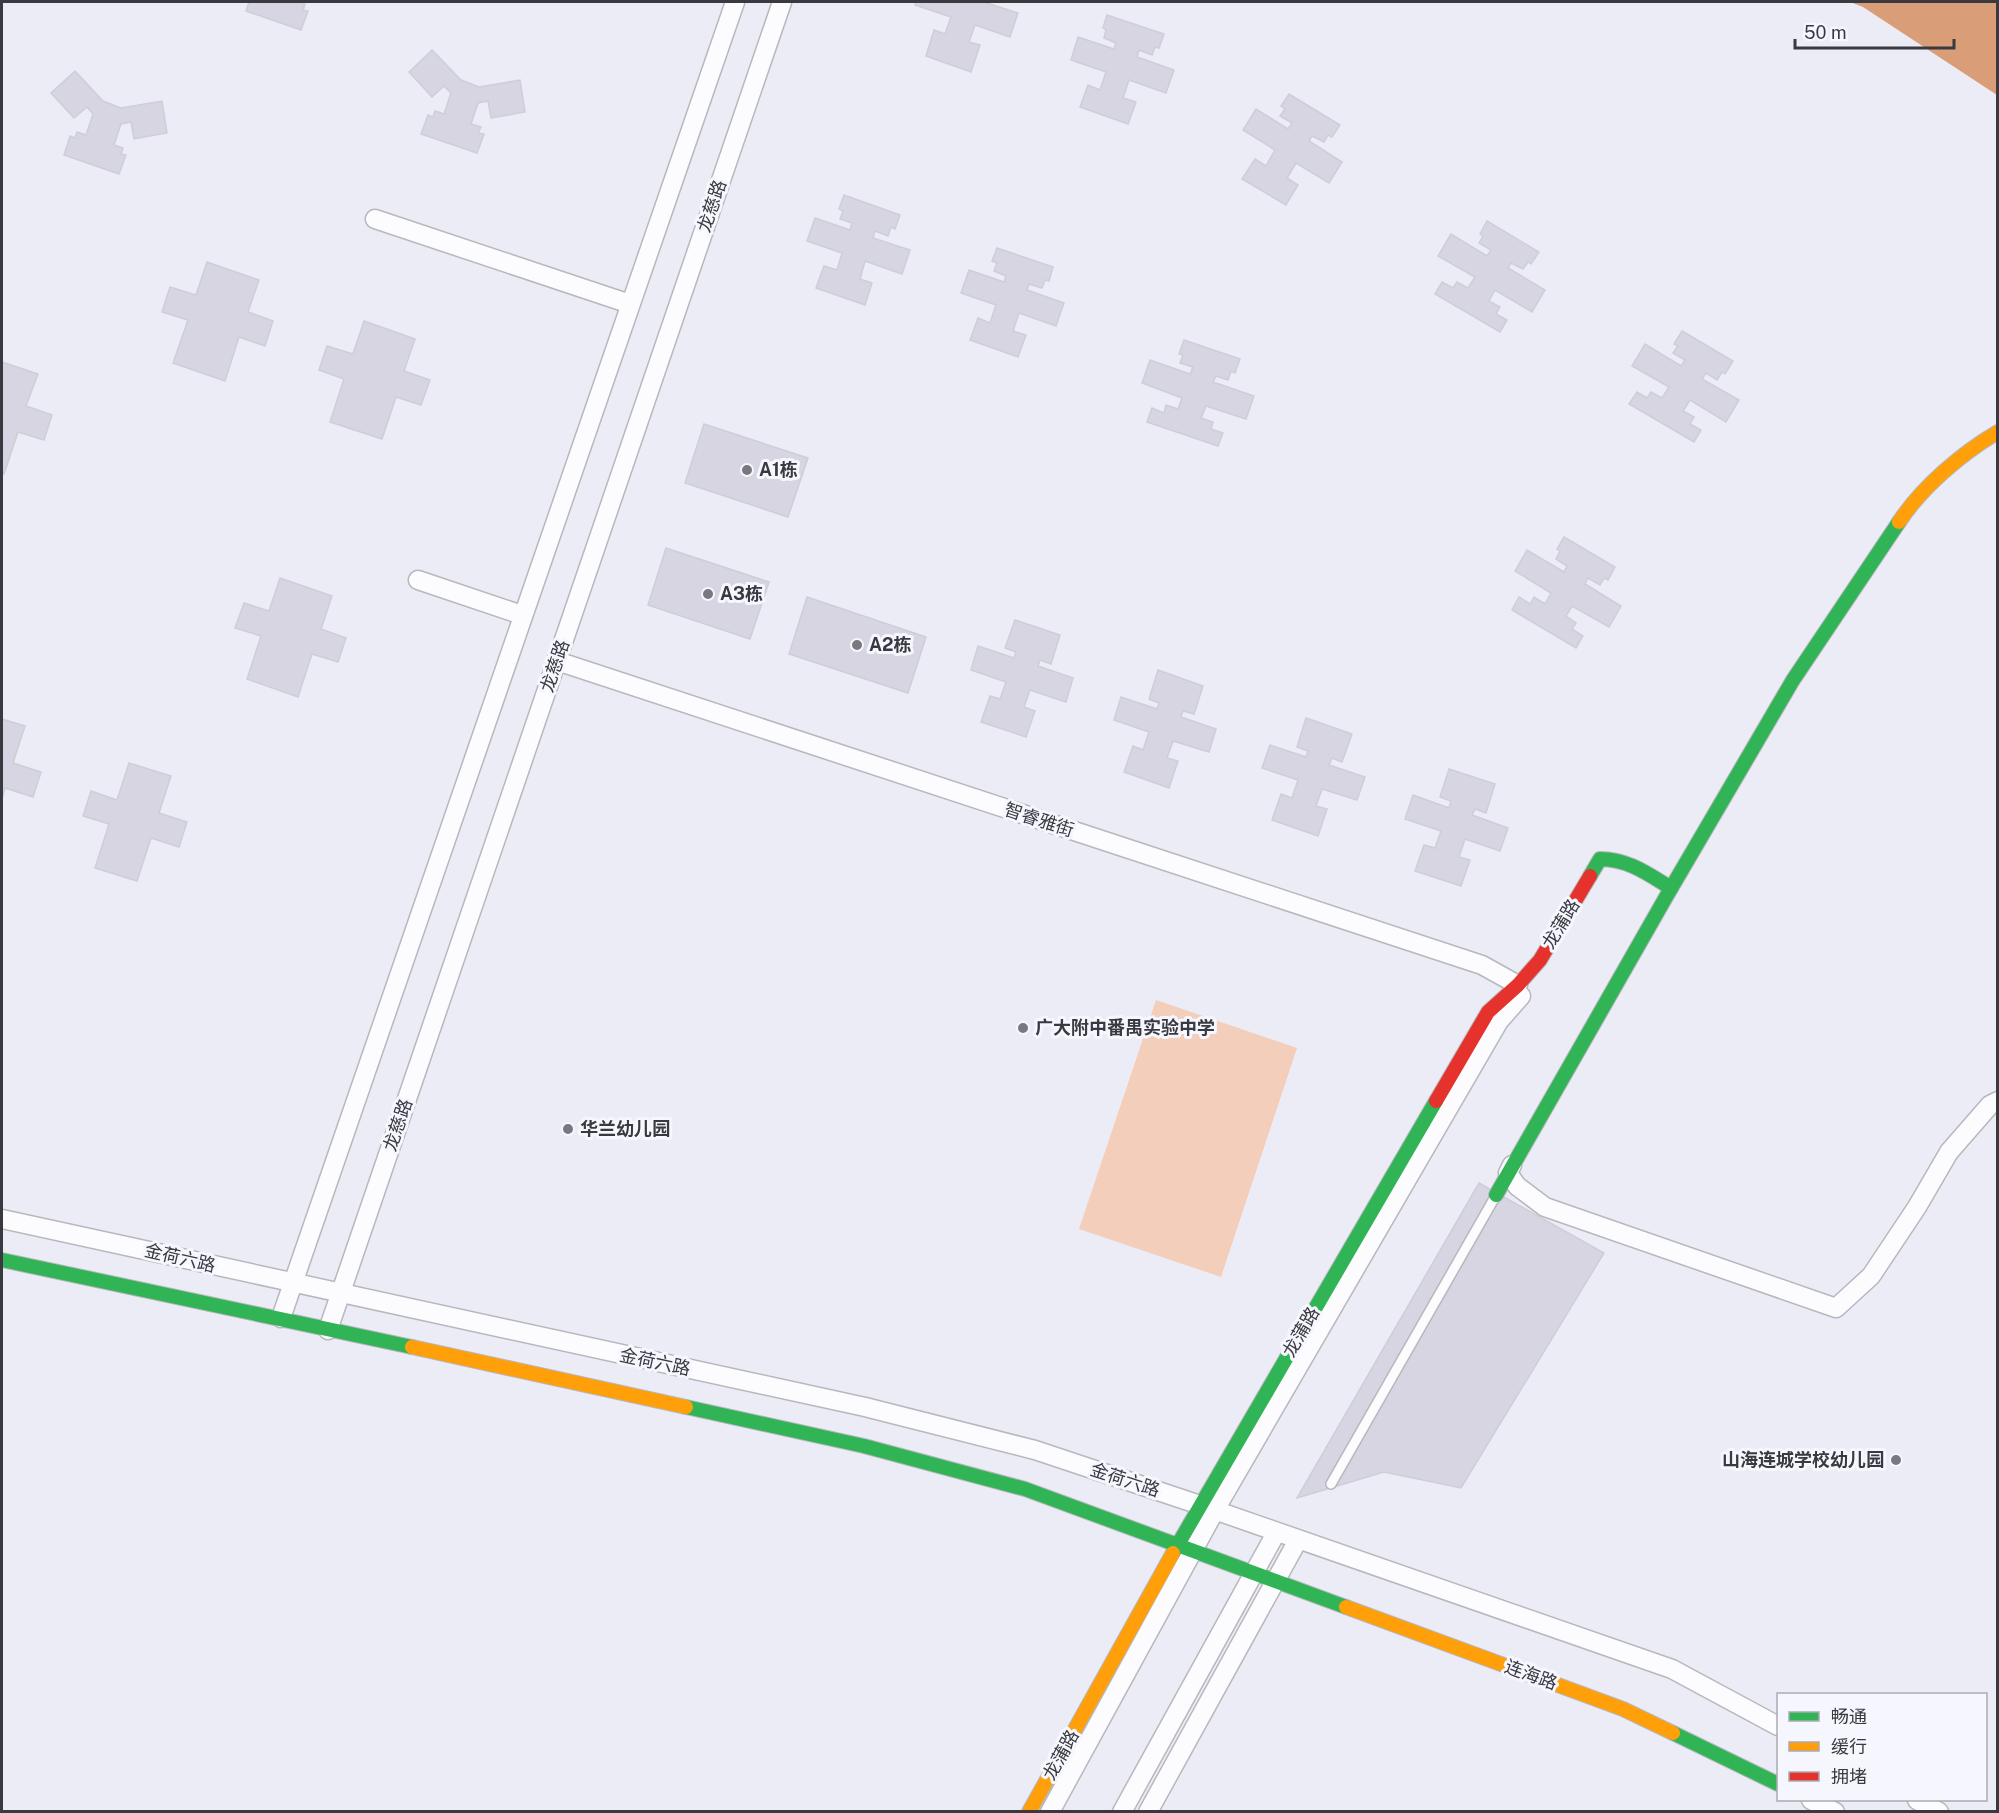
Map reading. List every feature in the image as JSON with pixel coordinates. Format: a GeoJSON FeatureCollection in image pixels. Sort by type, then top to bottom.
{"type":"FeatureCollection","features":[{"type":"Feature","properties":{"kind":"street"},"geometry":{"type":"LineString","coordinates":[[281,1318],[291,1283],[735,2]]}},
{"type":"Feature","properties":{"kind":"street","name":"龙慈路"},"geometry":{"type":"LineString","coordinates":[[328,1330],[782,2]]}},
{"type":"Feature","properties":{"kind":"street"},"geometry":{"type":"LineString","coordinates":[[375,219],[630,304]]}},
{"type":"Feature","properties":{"kind":"street"},"geometry":{"type":"LineString","coordinates":[[1496,1195],[1793,680],[1904,514],[1942,473],[1984,440],[1998,432]]}},
{"type":"Feature","properties":{"kind":"street"},"geometry":{"type":"LineString","coordinates":[[418,580],[522,615]]}},
{"type":"Feature","properties":{"kind":"street","name":"智睿雅街"},"geometry":{"type":"LineString","coordinates":[[557,661],[1482,965],[1518,985]]}},
{"type":"Feature","properties":{"kind":"street"},"geometry":{"type":"LineString","coordinates":[[1602,868],[1620,869],[1665,899]]}},
{"type":"Feature","properties":{"kind":"street","name":"龙蒲路"},"geometry":{"type":"LineString","coordinates":[[1029,1812],[1185,1549],[1488,1012],[1518,985],[1540,960],[1602,868]]}},
{"type":"Feature","properties":{"kind":"street","name":"龙蒲路"},"geometry":{"type":"LineString","coordinates":[[1208,1508],[1499,1020],[1546,968],[1603,870],[1602,868]]}},
{"type":"Feature","properties":{"kind":"street"},"geometry":{"type":"LineString","coordinates":[[1508,1173],[1517,1186],[1545,1207],[1836,1308],[1871,1276],[1917,1207],[1949,1152],[1990,1105],[1998,1101]]}},
{"type":"Feature","properties":{"kind":"street","name":"金荷六路"},"geometry":{"type":"LineString","coordinates":[[2,1219],[865,1407],[1035,1450],[1298,1540]]}},
{"type":"Feature","properties":{"kind":"street","name":"金荷六路"},"geometry":{"type":"LineString","coordinates":[[2,1260],[281,1318],[864,1446],[1025,1489],[1276,1582]]}},
{"type":"Feature","properties":{"kind":"street"},"geometry":{"type":"LineString","coordinates":[[1122,1812],[1276,1533]]}},
{"type":"Feature","properties":{"kind":"street"},"geometry":{"type":"LineString","coordinates":[[1148,1812],[1298,1540],[1672,1669],[1777,1725]]}},
{"type":"Feature","properties":{"kind":"street","name":"龙蒲路"},"geometry":{"type":"LineString","coordinates":[[1050,1812],[1185,1549]]}},
{"type":"Feature","properties":{"kind":"street","name":"连海路"},"geometry":{"type":"LineString","coordinates":[[1276,1582],[1623,1708],[1777,1783]]}},
{"type":"Feature","properties":{"kind":"street"},"geometry":{"type":"LineString","coordinates":[[1813,1801],[1835,1812]]}},
{"type":"Feature","properties":{"kind":"street"},"geometry":{"type":"LineString","coordinates":[[1919,1801],[1939,1812]]}},
{"type":"Feature","properties":{"kind":"lane"},"geometry":{"type":"LineString","coordinates":[[1331,1484],[1496,1195]]}},
{"type":"Feature","properties":{"kind":"shaded area"},"geometry":{"type":"Polygon","coordinates":[[[1850,2],[1997,2],[1997,95],[1863,7],[1850,2]]]}},
{"type":"Feature","properties":{"kind":"shaded area"},"geometry":{"type":"Polygon","coordinates":[[[1156,1000],[1297,1048],[1221,1277],[1079,1229],[1156,1000]]]}},
{"type":"Feature","properties":{"kind":"building"},"geometry":{"type":"Polygon","coordinates":[[[249,2],[298,2],[305,4],[303,10],[308,11],[301,30],[246,11],[249,2]]]}},
{"type":"Feature","properties":{"kind":"building"},"geometry":{"type":"Polygon","coordinates":[[[916,2],[984,2],[1018,13],[1010,37],[975,25],[969,42],[980,45],[971,72],[926,56],[934,30],[945,34],[951,17],[915,5],[916,2]]]}},
{"type":"Feature","properties":{"kind":"building"},"geometry":{"type":"Polygon","coordinates":[[[1107,15],[1164,34],[1159,48],[1155,47],[1152,55],[1139,50],[1137,57],[1174,70],[1166,93],[1129,80],[1123,98],[1136,102],[1128,124],[1080,107],[1088,85],[1100,90],[1106,72],[1071,60],[1078,37],[1114,49],[1116,43],[1104,38],[1106,30],[1103,28],[1107,15]]]}},
{"type":"Feature","properties":{"kind":"building"},"geometry":{"type":"Polygon","coordinates":[[[432,50],[461,80],[479,87],[520,80],[525,112],[491,118],[488,101],[478,103],[471,124],[481,127],[478,133],[484,134],[477,153],[421,134],[428,115],[433,117],[435,111],[444,114],[451,93],[444,86],[432,97],[409,72],[432,50]]]}},
{"type":"Feature","properties":{"kind":"building"},"geometry":{"type":"Polygon","coordinates":[[[75,71],[103,101],[121,108],[162,101],[167,133],[134,139],[131,122],[121,124],[114,145],[123,148],[121,154],[126,155],[119,174],[64,155],[70,136],[75,138],[77,132],[86,135],[93,114],[87,107],[74,118],[51,93],[75,71]]]}},
{"type":"Feature","properties":{"kind":"building"},"geometry":{"type":"Polygon","coordinates":[[[1289,94],[1340,125],[1332,137],[1328,135],[1324,142],[1312,136],[1309,141],[1342,162],[1329,183],[1296,163],[1287,178],[1298,185],[1286,205],[1242,179],[1255,159],[1266,166],[1275,150],[1243,130],[1256,109],[1288,129],[1292,123],[1280,116],[1285,109],[1281,106],[1289,94]]]}},
{"type":"Feature","properties":{"kind":"building"},"geometry":{"type":"Polygon","coordinates":[[[844,195],[900,215],[895,229],[891,227],[888,236],[875,231],[873,238],[910,250],[902,274],[865,261],[860,279],[872,283],[865,305],[816,288],[824,266],[837,270],[842,253],[807,241],[815,218],[850,230],[852,223],[840,219],[843,211],[839,209],[844,195]]]}},
{"type":"Feature","properties":{"kind":"building"},"geometry":{"type":"Polygon","coordinates":[[[1487,221],[1539,252],[1531,264],[1528,262],[1523,269],[1511,263],[1508,268],[1545,290],[1532,312],[1495,290],[1489,301],[1500,307],[1496,314],[1507,320],[1500,332],[1435,294],[1442,282],[1453,288],[1457,282],[1468,288],[1475,277],[1438,256],[1451,234],[1487,256],[1491,250],[1479,243],[1483,236],[1480,234],[1487,221]]]}},
{"type":"Feature","properties":{"kind":"building"},"geometry":{"type":"Polygon","coordinates":[[[997,248],[1053,267],[1049,281],[1045,280],[1042,288],[1029,284],[1027,290],[1064,303],[1056,326],[1019,313],[1013,331],[1026,335],[1018,357],[970,340],[978,318],[990,323],[996,305],[961,293],[969,270],[1004,282],[1006,276],[994,271],[997,263],[992,261],[997,248]]]}},
{"type":"Feature","properties":{"kind":"building"},"geometry":{"type":"Polygon","coordinates":[[[207,262],[259,280],[248,312],[273,321],[265,346],[239,337],[225,381],[173,363],[188,320],[162,312],[170,287],[196,295],[207,262]]]}},
{"type":"Feature","properties":{"kind":"building"},"geometry":{"type":"Polygon","coordinates":[[[364,321],[415,339],[404,371],[430,380],[421,405],[396,397],[382,439],[330,422],[344,379],[319,370],[327,346],[353,354],[364,321]]]}},
{"type":"Feature","properties":{"kind":"building"},"geometry":{"type":"Polygon","coordinates":[[[1682,331],[1733,361],[1725,374],[1722,372],[1717,380],[1706,373],[1702,379],[1739,400],[1726,422],[1690,400],[1683,411],[1694,417],[1690,424],[1701,430],[1694,442],[1629,404],[1637,392],[1647,398],[1651,392],[1662,398],[1669,387],[1632,366],[1645,344],[1681,366],[1685,360],[1673,353],[1678,346],[1674,344],[1682,331]]]}},
{"type":"Feature","properties":{"kind":"building"},"geometry":{"type":"Polygon","coordinates":[[[1184,340],[1240,359],[1235,373],[1231,371],[1228,380],[1216,376],[1213,382],[1254,396],[1246,419],[1206,406],[1201,418],[1213,422],[1211,429],[1223,433],[1218,446],[1147,422],[1152,408],[1164,413],[1166,405],[1178,409],[1182,398],[1142,383],[1150,360],[1190,374],[1193,367],[1180,363],[1183,355],[1179,354],[1184,340]]]}},
{"type":"Feature","properties":{"kind":"building"},"geometry":{"type":"Polygon","coordinates":[[[2,362],[38,374],[26,406],[52,415],[44,440],[18,432],[4,474],[2,474],[2,362]]]}},
{"type":"Feature","properties":{"kind":"building","name":"A1栋"},"geometry":{"type":"Polygon","coordinates":[[[704,424],[808,458],[788,517],[685,483],[704,424]]]}},
{"type":"Feature","properties":{"kind":"building"},"geometry":{"type":"Polygon","coordinates":[[[1564,537],[1615,567],[1608,580],[1604,578],[1600,585],[1588,578],[1585,584],[1621,606],[1609,627],[1572,606],[1566,616],[1576,623],[1572,629],[1583,636],[1576,648],[1512,610],[1519,597],[1530,604],[1534,597],[1545,604],[1551,593],[1515,571],[1527,550],[1564,572],[1567,566],[1556,559],[1560,551],[1557,549],[1564,537]]]}},
{"type":"Feature","properties":{"kind":"building","name":"A3栋"},"geometry":{"type":"Polygon","coordinates":[[[666,548],[769,582],[750,639],[648,605],[666,548]]]}},
{"type":"Feature","properties":{"kind":"building"},"geometry":{"type":"Polygon","coordinates":[[[280,578],[332,596],[321,629],[346,638],[338,662],[312,654],[298,697],[247,679],[261,636],[235,628],[244,603],[269,611],[280,578]]]}},
{"type":"Feature","properties":{"kind":"building","name":"A2栋"},"geometry":{"type":"Polygon","coordinates":[[[807,597],[926,637],[908,693],[789,654],[807,597]]]}},
{"type":"Feature","properties":{"kind":"building"},"geometry":{"type":"Polygon","coordinates":[[[1015,620],[1060,635],[1051,664],[1040,660],[1038,666],[1073,678],[1066,702],[1030,690],[1024,707],[1035,711],[1026,737],[981,722],[990,696],[1000,699],[1006,682],[971,670],[978,646],[1014,658],[1016,652],[1005,648],[1015,620]]]}},
{"type":"Feature","properties":{"kind":"building"},"geometry":{"type":"Polygon","coordinates":[[[1158,670],[1203,686],[1194,714],[1183,711],[1181,717],[1216,729],[1209,752],[1173,741],[1167,758],[1178,761],[1169,788],[1124,772],[1133,746],[1143,750],[1149,732],[1114,720],[1121,697],[1157,709],[1159,703],[1149,699],[1158,670]]]}},
{"type":"Feature","properties":{"kind":"building"},"geometry":{"type":"Polygon","coordinates":[[[1306,718],[1352,734],[1342,762],[1332,758],[1329,765],[1365,777],[1357,800],[1322,789],[1316,806],[1327,809],[1318,836],[1272,820],[1281,794],[1292,798],[1298,780],[1262,768],[1270,745],[1306,757],[1308,751],[1297,747],[1306,718]]]}},
{"type":"Feature","properties":{"kind":"building"},"geometry":{"type":"Polygon","coordinates":[[[2,719],[25,726],[13,763],[41,772],[33,797],[5,788],[2,799],[2,719]]]}},
{"type":"Feature","properties":{"kind":"building"},"geometry":{"type":"Polygon","coordinates":[[[129,763],[171,776],[159,813],[187,822],[179,847],[151,838],[137,881],[95,868],[109,824],[83,816],[91,791],[117,800],[129,763]]]}},
{"type":"Feature","properties":{"kind":"building"},"geometry":{"type":"Polygon","coordinates":[[[1449,769],[1495,784],[1486,813],[1475,809],[1472,815],[1508,828],[1500,851],[1465,839],[1459,857],[1470,860],[1461,886],[1415,871],[1424,845],[1435,848],[1441,831],[1405,819],[1413,795],[1449,808],[1451,801],[1440,797],[1449,769]]]}},
{"type":"Feature","properties":{"kind":"building"},"geometry":{"type":"Polygon","coordinates":[[[1479,1183],[1604,1253],[1461,1488],[1384,1472],[1297,1498],[1479,1183]]]}},
{"type":"Feature","properties":{"kind":"traffic: fast"},"geometry":{"type":"LineString","coordinates":[[1496,1195],[1793,680],[1899,522]]}},
{"type":"Feature","properties":{"kind":"traffic: fast"},"geometry":{"type":"LineString","coordinates":[[1590,876],[1600,859],[1610,860],[1629,864],[1671,888]]}},
{"type":"Feature","properties":{"kind":"traffic: fast"},"geometry":{"type":"LineString","coordinates":[[1173,1553],[1436,1101]]}},
{"type":"Feature","properties":{"kind":"traffic: fast"},"geometry":{"type":"LineString","coordinates":[[2,1260],[412,1347]]}},
{"type":"Feature","properties":{"kind":"traffic: fast"},"geometry":{"type":"LineString","coordinates":[[686,1407],[864,1446],[1025,1489],[1346,1607]]}},
{"type":"Feature","properties":{"kind":"traffic: fast"},"geometry":{"type":"LineString","coordinates":[[1673,1733],[1777,1784]]}},
{"type":"Feature","properties":{"kind":"traffic: slow"},"geometry":{"type":"LineString","coordinates":[[1899,522],[1919,496],[1944,472],[1998,432]]}},
{"type":"Feature","properties":{"kind":"traffic: slow"},"geometry":{"type":"LineString","coordinates":[[412,1347],[686,1407]]}},
{"type":"Feature","properties":{"kind":"traffic: slow"},"geometry":{"type":"LineString","coordinates":[[1029,1812],[1173,1553]]}},
{"type":"Feature","properties":{"kind":"traffic: slow"},"geometry":{"type":"LineString","coordinates":[[1346,1607],[1623,1709],[1673,1733]]}},
{"type":"Feature","properties":{"kind":"traffic: jam"},"geometry":{"type":"LineString","coordinates":[[1436,1101],[1488,1012],[1518,985],[1540,960],[1590,876]]}},
{"type":"Feature","properties":{"kind":"place","name":"A1栋"},"geometry":{"type":"Point","coordinates":[747,470]}},
{"type":"Feature","properties":{"kind":"place","name":"A3栋"},"geometry":{"type":"Point","coordinates":[708,594]}},
{"type":"Feature","properties":{"kind":"place","name":"A2栋"},"geometry":{"type":"Point","coordinates":[857,645]}},
{"type":"Feature","properties":{"kind":"place","name":"广大附中番禺实验中学"},"geometry":{"type":"Point","coordinates":[1023,1028]}},
{"type":"Feature","properties":{"kind":"place","name":"华兰幼儿园"},"geometry":{"type":"Point","coordinates":[568,1129]}},
{"type":"Feature","properties":{"kind":"place","name":"山海连城学校幼儿园"},"geometry":{"type":"Point","coordinates":[1896,1460]}}]}
